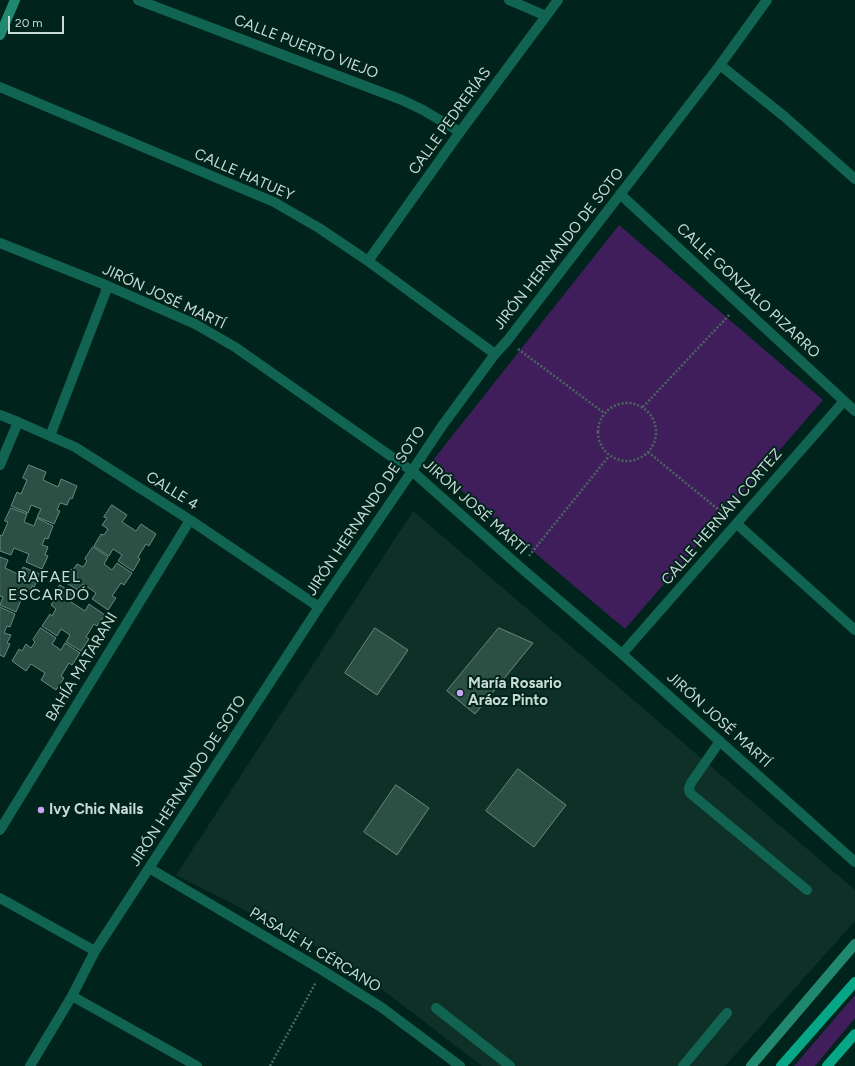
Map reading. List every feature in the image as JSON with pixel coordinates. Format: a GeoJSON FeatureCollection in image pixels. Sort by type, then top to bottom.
{"type":"FeatureCollection","features":[{"type":"Feature","properties":{"kind":"main road"},"geometry":{"type":"LineString","coordinates":[[0,35],[14,0]]}},
{"type":"Feature","properties":{"kind":"main road"},"geometry":{"type":"LineString","coordinates":[[750,1066],[855,944]]}},
{"type":"Feature","properties":{"kind":"main road"},"geometry":{"type":"LineString","coordinates":[[781,1066],[855,982]]}},
{"type":"Feature","properties":{"kind":"main road"},"geometry":{"type":"LineString","coordinates":[[827,1066],[855,1034]]}},
{"type":"Feature","properties":{"kind":"street","name":"CALLE PUERTO VIEJO"},"geometry":{"type":"LineString","coordinates":[[138,0],[402,100],[423,110],[460,132]]}},
{"type":"Feature","properties":{"kind":"street"},"geometry":{"type":"LineString","coordinates":[[509,0],[546,16]]}},
{"type":"Feature","properties":{"kind":"street","name":"CALLE PEDRERÍAS"},"geometry":{"type":"LineString","coordinates":[[368,261],[460,132],[558,0]]}},
{"type":"Feature","properties":{"kind":"street","name":"JIRÓN HERNANDO DE SOTO"},"geometry":{"type":"LineString","coordinates":[[30,1066],[72,996],[95,951],[319,608],[442,426],[495,354],[507,341],[720,64],[767,0]]}},
{"type":"Feature","properties":{"kind":"street"},"geometry":{"type":"LineString","coordinates":[[720,64],[785,117],[855,178]]}},
{"type":"Feature","properties":{"kind":"street","name":"CALLE HATUEY"},"geometry":{"type":"LineString","coordinates":[[0,87],[274,202],[319,228],[368,261],[495,354]]}},
{"type":"Feature","properties":{"kind":"street","name":"CALLE GONZALO PIZARRO"},"geometry":{"type":"LineString","coordinates":[[620,194],[855,411]]}},
{"type":"Feature","properties":{"kind":"street","name":"JIRÓN JOSÉ MARTÍ"},"geometry":{"type":"LineString","coordinates":[[0,242],[108,286],[195,324],[234,347],[412,471],[520,567],[622,654],[855,862]]}},
{"type":"Feature","properties":{"kind":"street"},"geometry":{"type":"LineString","coordinates":[[50,436],[108,286]]}},
{"type":"Feature","properties":{"kind":"street","name":"CALLE HERNÁN CORTEZ"},"geometry":{"type":"LineString","coordinates":[[622,654],[844,401]]}},
{"type":"Feature","properties":{"kind":"street","name":"CALLE 4"},"geometry":{"type":"LineString","coordinates":[[0,415],[74,447],[190,520],[319,608]]}},
{"type":"Feature","properties":{"kind":"street"},"geometry":{"type":"LineString","coordinates":[[0,465],[18,422]]}},
{"type":"Feature","properties":{"kind":"street","name":"BAHÍA MATARANI"},"geometry":{"type":"LineString","coordinates":[[0,830],[190,520]]}},
{"type":"Feature","properties":{"kind":"street"},"geometry":{"type":"LineString","coordinates":[[737,524],[855,630]]}},
{"type":"Feature","properties":{"kind":"street"},"geometry":{"type":"LineString","coordinates":[[720,741],[691,783],[689,788],[690,793],[807,890]]}},
{"type":"Feature","properties":{"kind":"street","name":"PASAJE H. CÉRCANO"},"geometry":{"type":"LineString","coordinates":[[149,868],[380,1006],[460,1066]]}},
{"type":"Feature","properties":{"kind":"street"},"geometry":{"type":"LineString","coordinates":[[0,898],[95,951]]}},
{"type":"Feature","properties":{"kind":"street"},"geometry":{"type":"LineString","coordinates":[[72,996],[197,1066]]}},
{"type":"Feature","properties":{"kind":"street"},"geometry":{"type":"LineString","coordinates":[[436,1008],[510,1066]]}},
{"type":"Feature","properties":{"kind":"street"},"geometry":{"type":"LineString","coordinates":[[683,1066],[727,1013]]}},
{"type":"Feature","properties":{"kind":"path"},"geometry":{"type":"LineString","coordinates":[[643,407],[740,304]]}},
{"type":"Feature","properties":{"kind":"path"},"geometry":{"type":"LineString","coordinates":[[507,341],[604,414]]}},
{"type":"Feature","properties":{"kind":"path"},"geometry":{"type":"LineString","coordinates":[[626,402],[643,407],[649,413],[656,428],[653,445],[648,452],[633,460],[616,460],[609,456],[602,448],[598,440],[597,431],[599,422],[604,414],[614,406],[626,402]]}},
{"type":"Feature","properties":{"kind":"path"},"geometry":{"type":"LineString","coordinates":[[648,452],[704,499],[737,524]]}},
{"type":"Feature","properties":{"kind":"path"},"geometry":{"type":"LineString","coordinates":[[520,567],[609,456]]}},
{"type":"Feature","properties":{"kind":"path"},"geometry":{"type":"LineString","coordinates":[[270,1066],[322,970]]}},
{"type":"Feature","properties":{"kind":"shaded area"},"geometry":{"type":"Polygon","coordinates":[[[619,225],[823,400],[625,629],[430,464],[619,225]]]}},
{"type":"Feature","properties":{"kind":"shaded area","name":"María Rosario Aráoz Pinto"},"geometry":{"type":"Polygon","coordinates":[[[413,511],[855,890],[855,921],[725,1066],[482,1066],[345,961],[176,875],[413,511]]]}},
{"type":"Feature","properties":{"kind":"shaded area"},"geometry":{"type":"Polygon","coordinates":[[[855,995],[855,1018],[815,1066],[794,1066],[855,995]]]}},
{"type":"Feature","properties":{"kind":"building"},"geometry":{"type":"Polygon","coordinates":[[[29,465],[46,472],[43,480],[58,487],[61,479],[77,486],[72,499],[70,498],[67,505],[60,503],[57,510],[60,511],[54,524],[37,517],[41,509],[31,505],[28,513],[11,506],[17,492],[21,494],[27,480],[23,478],[29,465]]]}},
{"type":"Feature","properties":{"kind":"building"},"geometry":{"type":"Polygon","coordinates":[[[112,505],[127,515],[122,522],[136,531],[141,524],[156,534],[149,546],[146,544],[138,557],[140,559],[133,571],[118,561],[122,555],[113,549],[109,556],[94,546],[101,534],[104,535],[108,529],[102,525],[107,518],[104,517],[112,505]]]}},
{"type":"Feature","properties":{"kind":"building"},"geometry":{"type":"Polygon","coordinates":[[[11,508],[27,514],[24,522],[34,526],[37,518],[53,526],[48,539],[45,538],[42,545],[48,547],[45,555],[48,556],[42,569],[26,562],[29,554],[14,548],[11,555],[0,551],[0,535],[2,536],[8,522],[5,521],[11,508]]]}},
{"type":"Feature","properties":{"kind":"building"},"geometry":{"type":"Polygon","coordinates":[[[93,547],[108,557],[104,564],[112,570],[117,563],[132,573],[124,585],[121,583],[112,596],[116,598],[108,610],[92,599],[96,593],[83,584],[78,590],[63,581],[71,569],[73,570],[77,564],[83,567],[87,561],[85,559],[93,547]]]}},
{"type":"Feature","properties":{"kind":"building"},"geometry":{"type":"Polygon","coordinates":[[[0,557],[8,560],[5,568],[20,575],[23,567],[40,574],[34,587],[32,586],[29,593],[23,590],[20,597],[22,598],[16,612],[0,605],[3,597],[0,596],[0,557]]]}},
{"type":"Feature","properties":{"kind":"building"},"geometry":{"type":"Polygon","coordinates":[[[60,585],[75,595],[71,602],[85,611],[89,604],[105,615],[97,626],[94,624],[86,637],[89,639],[81,651],[66,642],[70,635],[61,629],[57,636],[42,626],[50,614],[52,616],[56,609],[51,605],[55,599],[53,597],[60,585]]]}},
{"type":"Feature","properties":{"kind":"building"},"geometry":{"type":"Polygon","coordinates":[[[0,607],[15,614],[10,627],[7,626],[4,633],[11,635],[7,643],[10,644],[4,657],[0,655],[0,607]]]}},
{"type":"Feature","properties":{"kind":"building"},"geometry":{"type":"Polygon","coordinates":[[[41,628],[56,638],[52,644],[61,650],[65,643],[80,653],[72,665],[69,663],[61,676],[64,678],[56,690],[41,680],[45,673],[31,664],[26,671],[12,661],[19,649],[22,651],[26,644],[31,648],[35,642],[33,640],[41,628]]]}},
{"type":"Feature","properties":{"kind":"building"},"geometry":{"type":"Polygon","coordinates":[[[375,628],[408,650],[377,695],[345,673],[375,628]]]}},
{"type":"Feature","properties":{"kind":"building"},"geometry":{"type":"Polygon","coordinates":[[[499,628],[533,643],[475,714],[447,691],[499,628]]]}},
{"type":"Feature","properties":{"kind":"building"},"geometry":{"type":"Polygon","coordinates":[[[518,769],[566,805],[534,847],[486,811],[518,769]]]}},
{"type":"Feature","properties":{"kind":"building"},"geometry":{"type":"Polygon","coordinates":[[[396,785],[429,808],[397,855],[364,832],[396,785]]]}},
{"type":"Feature","properties":{"kind":"place","name":"María Rosario Aráoz Pinto"},"geometry":{"type":"Point","coordinates":[460,693]}},
{"type":"Feature","properties":{"kind":"place","name":"Ivy Chic Nails"},"geometry":{"type":"Point","coordinates":[41,810]}},
{"type":"Feature","properties":{"kind":"district","name":"RAFAEL ESCARDÓ"},"geometry":{"type":"Point","coordinates":[49,586]}}]}
